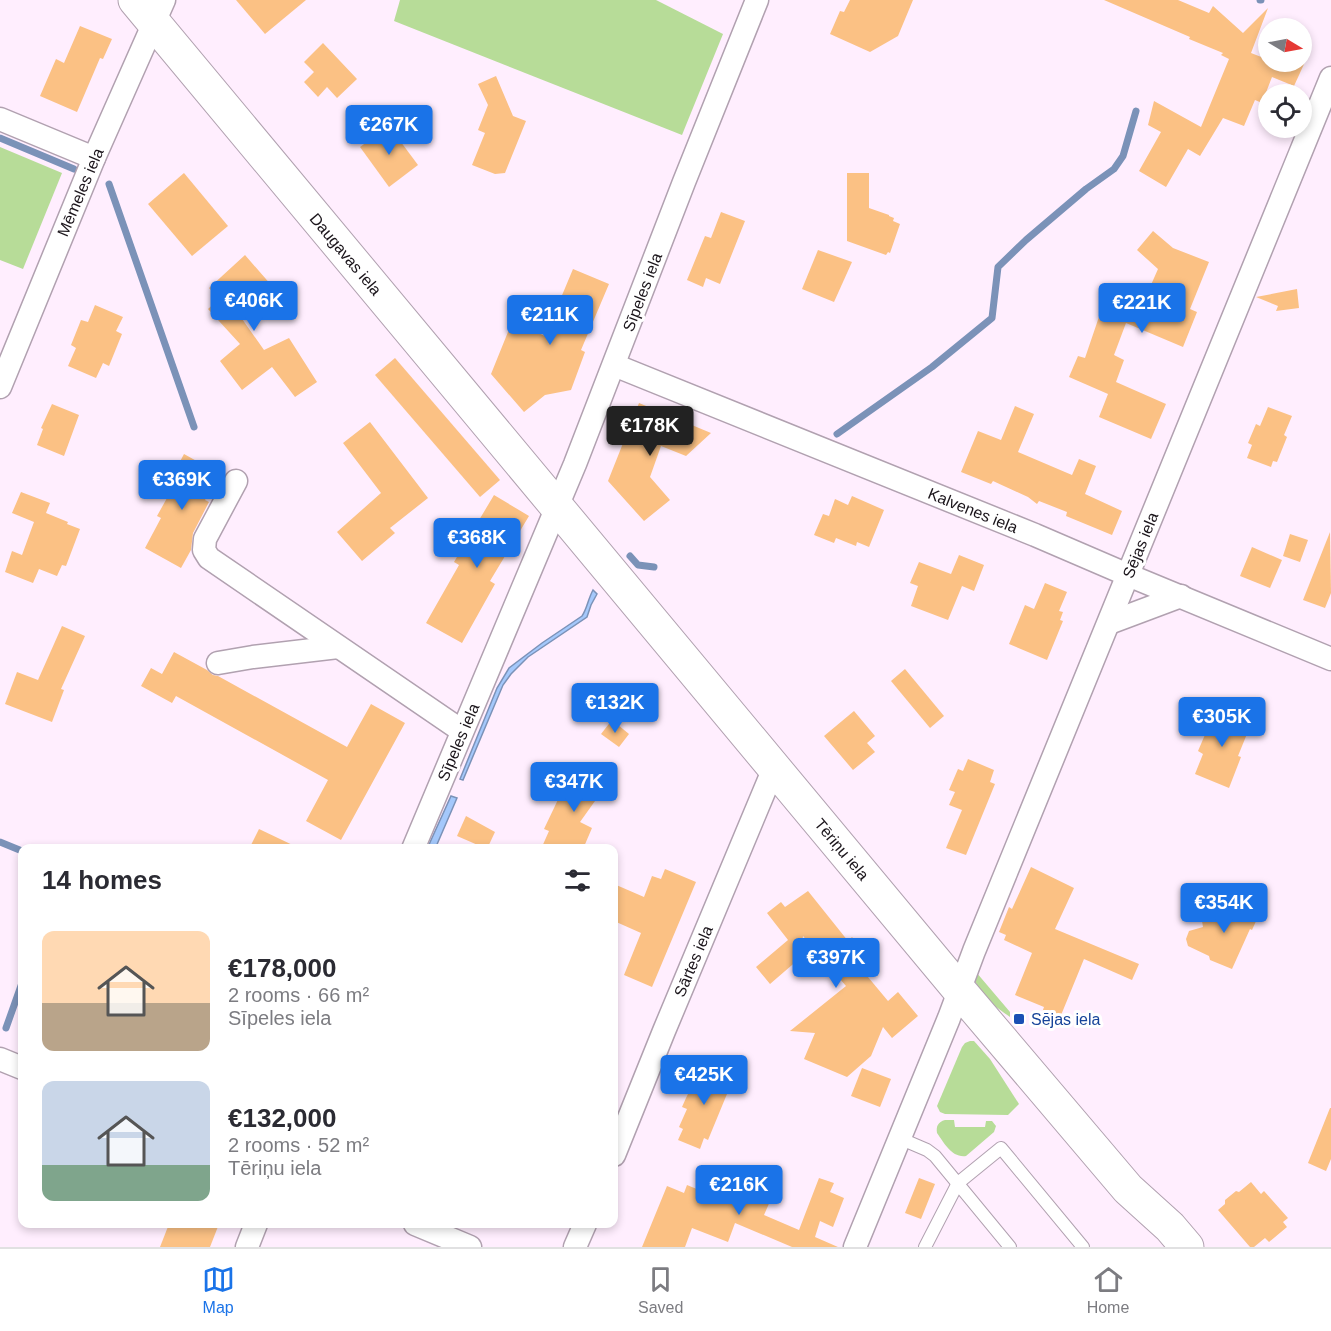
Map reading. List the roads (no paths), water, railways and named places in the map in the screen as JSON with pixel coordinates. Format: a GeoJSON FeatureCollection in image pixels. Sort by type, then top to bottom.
{"type":"FeatureCollection","features":[{"type":"Feature","properties":{"kind":"main road","name":"Daugavas iela"},"geometry":{"type":"LineString","coordinates":[[151,8],[557,507]]}},
{"type":"Feature","properties":{"kind":"main road","name":"Tēriņu iela"},"geometry":{"type":"LineString","coordinates":[[557,507],[1128,1189],[1170,1227],[1187,1247]]}},
{"type":"Feature","properties":{"kind":"main road","name":"Tēriņu iela"},"geometry":{"type":"LineString","coordinates":[[1128,1189],[1161,1247]]}},
{"type":"Feature","properties":{"kind":"street","name":"Sīpeles iela"},"geometry":{"type":"LineString","coordinates":[[414,844],[557,507],[757,0]]}},
{"type":"Feature","properties":{"kind":"street","name":"Mēmeles iela"},"geometry":{"type":"LineString","coordinates":[[0,387],[94,158],[151,8]]}},
{"type":"Feature","properties":{"kind":"street","name":"Sējas iela"},"geometry":{"type":"LineString","coordinates":[[855,1247],[1331,78]]}},
{"type":"Feature","properties":{"kind":"street"},"geometry":{"type":"LineString","coordinates":[[0,119],[94,158]]}},
{"type":"Feature","properties":{"kind":"street","name":"Kalvenes iela"},"geometry":{"type":"LineString","coordinates":[[614,364],[1043,538],[1331,659]]}},
{"type":"Feature","properties":{"kind":"street"},"geometry":{"type":"LineString","coordinates":[[236,481],[205,539],[204,550],[209,558],[462,731]]}},
{"type":"Feature","properties":{"kind":"street"},"geometry":{"type":"LineString","coordinates":[[1108,622],[1181,596]]}},
{"type":"Feature","properties":{"kind":"street"},"geometry":{"type":"LineString","coordinates":[[218,663],[338,647]]}},
{"type":"Feature","properties":{"kind":"street","name":"Sārtes iela"},"geometry":{"type":"LineString","coordinates":[[618,1145],[774,768]]}},
{"type":"Feature","properties":{"kind":"street"},"geometry":{"type":"LineString","coordinates":[[0,1059],[18,1066]]}},
{"type":"Feature","properties":{"kind":"street"},"geometry":{"type":"LineString","coordinates":[[247,1247],[254,1228]]}},
{"type":"Feature","properties":{"kind":"street"},"geometry":{"type":"LineString","coordinates":[[425,1228],[471,1247]]}},
{"type":"Feature","properties":{"kind":"street"},"geometry":{"type":"LineString","coordinates":[[575,1247],[583,1228]]}},
{"type":"Feature","properties":{"kind":"lane"},"geometry":{"type":"LineString","coordinates":[[899,1138],[935,1156],[1010,1247]]}},
{"type":"Feature","properties":{"kind":"lane"},"geometry":{"type":"LineString","coordinates":[[930,1244],[957,1183],[1001,1148],[1083,1247]]}},
{"type":"Feature","properties":{"kind":"water"},"geometry":{"type":"Polygon","coordinates":[[[593,590],[597,594],[587,617],[528,657],[503,685],[463,780],[460,779],[497,688],[509,668],[582,616],[593,590]]]}},
{"type":"Feature","properties":{"kind":"water"},"geometry":{"type":"Polygon","coordinates":[[[451,796],[457,798],[437,844],[429,844],[451,796]]]}},
{"type":"Feature","properties":{"kind":"waterway"},"geometry":{"type":"LineString","coordinates":[[837,434],[932,367],[992,318],[998,267],[1086,189],[1114,169],[1123,156],[1136,111]]}},
{"type":"Feature","properties":{"kind":"waterway"},"geometry":{"type":"LineString","coordinates":[[0,138],[74,169]]}},
{"type":"Feature","properties":{"kind":"waterway"},"geometry":{"type":"LineString","coordinates":[[109,184],[194,427]]}},
{"type":"Feature","properties":{"kind":"waterway"},"geometry":{"type":"LineString","coordinates":[[630,556],[638,565],[654,567]]}},
{"type":"Feature","properties":{"kind":"waterway"},"geometry":{"type":"LineString","coordinates":[[0,842],[18,849]]}},
{"type":"Feature","properties":{"kind":"waterway"},"geometry":{"type":"LineString","coordinates":[[6,1028],[18,994]]}},
{"type":"Feature","properties":{"kind":"place","name":"Sējas iela"},"geometry":{"type":"Point","coordinates":[1019,1019]}}]}
